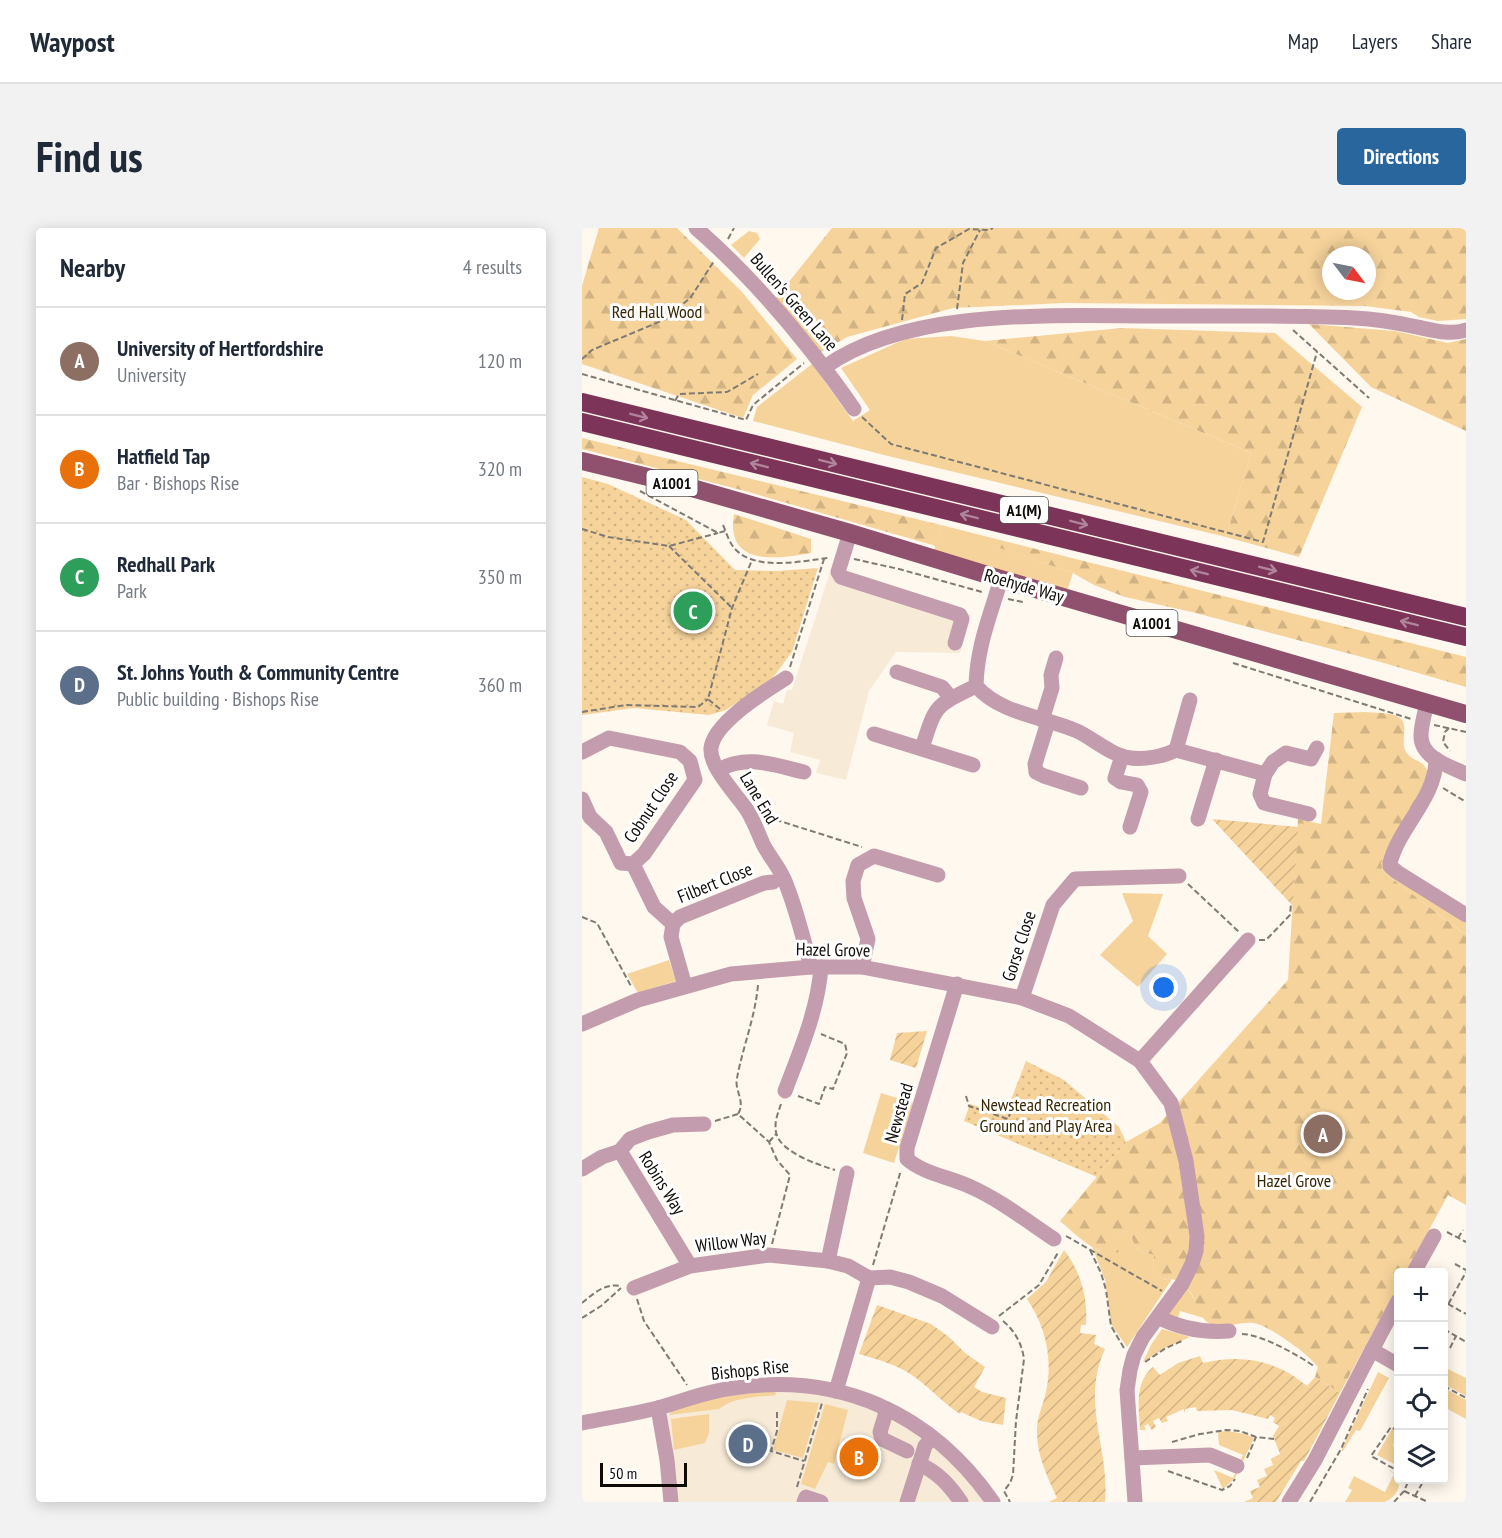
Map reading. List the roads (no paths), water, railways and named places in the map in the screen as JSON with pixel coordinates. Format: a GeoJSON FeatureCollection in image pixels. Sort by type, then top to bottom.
{"type":"FeatureCollection","features":[{"type":"Feature","properties":{"kind":"highway","name":"A1(M)"},"geometry":{"type":"LineString","coordinates":[[582,402],[1466,617]]}},
{"type":"Feature","properties":{"kind":"highway","name":"A1(M)"},"geometry":{"type":"LineString","coordinates":[[582,422],[1466,637]]}},
{"type":"Feature","properties":{"kind":"main road","name":"Roehyde Way"},"geometry":{"type":"LineString","coordinates":[[582,461],[685,486],[850,533],[999,588],[1466,714]]}},
{"type":"Feature","properties":{"kind":"street","name":"Bullen's Green Lane"},"geometry":{"type":"LineString","coordinates":[[696,228],[722,250],[774,304],[825,367],[854,409]]}},
{"type":"Feature","properties":{"kind":"street"},"geometry":{"type":"LineString","coordinates":[[825,367],[849,351],[901,332],[955,321],[1061,316],[1277,316],[1356,318],[1433,331],[1461,332],[1466,330]]}},
{"type":"Feature","properties":{"kind":"street"},"geometry":{"type":"LineString","coordinates":[[850,533],[838,572],[841,577],[960,615],[962,619],[955,643]]}},
{"type":"Feature","properties":{"kind":"street"},"geometry":{"type":"LineString","coordinates":[[999,588],[982,636],[977,660],[976,686],[986,696],[998,704],[1076,731],[1132,759],[1166,755],[1176,750],[1265,774]]}},
{"type":"Feature","properties":{"kind":"street"},"geometry":{"type":"LineString","coordinates":[[1056,658],[1051,675],[1052,688],[1035,764],[1036,772],[1044,777],[1082,788]]}},
{"type":"Feature","properties":{"kind":"street"},"geometry":{"type":"LineString","coordinates":[[897,672],[942,687],[951,698]]}},
{"type":"Feature","properties":{"kind":"street","name":"Lane End"},"geometry":{"type":"LineString","coordinates":[[785,1091],[808,1029],[820,982],[783,878],[748,812],[718,770],[712,759],[711,750],[712,741],[731,718],[755,698],[786,678]]}},
{"type":"Feature","properties":{"kind":"street"},"geometry":{"type":"LineString","coordinates":[[922,748],[933,713],[941,704],[976,686]]}},
{"type":"Feature","properties":{"kind":"street"},"geometry":{"type":"LineString","coordinates":[[1176,750],[1190,700]]}},
{"type":"Feature","properties":{"kind":"street"},"geometry":{"type":"LineString","coordinates":[[1427,702],[1421,736],[1423,746],[1428,754],[1466,774]]}},
{"type":"Feature","properties":{"kind":"street"},"geometry":{"type":"LineString","coordinates":[[874,734],[973,765]]}},
{"type":"Feature","properties":{"kind":"street","name":"Cobnut Close"},"geometry":{"type":"LineString","coordinates":[[582,752],[609,738],[680,752],[690,761],[695,780],[644,854],[633,864],[621,863],[606,832],[590,817],[582,799]]}},
{"type":"Feature","properties":{"kind":"street"},"geometry":{"type":"LineString","coordinates":[[1309,814],[1264,803],[1260,794],[1265,774],[1278,756],[1286,753],[1311,759],[1317,748]]}},
{"type":"Feature","properties":{"kind":"street"},"geometry":{"type":"LineString","coordinates":[[1122,756],[1115,778],[1120,782],[1137,785],[1141,792],[1130,827]]}},
{"type":"Feature","properties":{"kind":"street"},"geometry":{"type":"LineString","coordinates":[[1436,759],[1432,781],[1390,863],[1397,872],[1466,915]]}},
{"type":"Feature","properties":{"kind":"street"},"geometry":{"type":"LineString","coordinates":[[718,770],[730,763],[749,760],[804,772]]}},
{"type":"Feature","properties":{"kind":"street"},"geometry":{"type":"LineString","coordinates":[[1198,819],[1216,760]]}},
{"type":"Feature","properties":{"kind":"street"},"geometry":{"type":"LineString","coordinates":[[862,967],[868,939],[854,898],[853,881],[858,865],[874,856],[938,875]]}},
{"type":"Feature","properties":{"kind":"street","name":"Filbert Close"},"geometry":{"type":"LineString","coordinates":[[633,864],[654,907],[673,924]]}},
{"type":"Feature","properties":{"kind":"street","name":"Gorse Close"},"geometry":{"type":"LineString","coordinates":[[1022,998],[1053,904],[1075,879],[1179,876]]}},
{"type":"Feature","properties":{"kind":"street","name":"Filbert Close"},"geometry":{"type":"LineString","coordinates":[[685,986],[671,937],[673,924],[680,917],[764,883],[773,882]]}},
{"type":"Feature","properties":{"kind":"street"},"geometry":{"type":"LineString","coordinates":[[1140,1061],[1248,940]]}},
{"type":"Feature","properties":{"kind":"street","name":"Hazel Grove"},"geometry":{"type":"LineString","coordinates":[[582,1024],[638,1000],[731,974],[816,967],[862,967],[1022,998],[1069,1016],[1140,1061],[1171,1103],[1186,1161],[1197,1236],[1192,1264],[1173,1297],[1138,1346],[1130,1370],[1127,1390],[1135,1502]]}},
{"type":"Feature","properties":{"kind":"street","name":"Newstead"},"geometry":{"type":"LineString","coordinates":[[957,984],[907,1148],[907,1160],[915,1166],[970,1186],[995,1199],[1054,1239]]}},
{"type":"Feature","properties":{"kind":"street","name":"Robins Way"},"geometry":{"type":"LineString","coordinates":[[582,1169],[602,1157],[620,1151],[630,1139],[648,1132],[673,1125],[704,1124]]}},
{"type":"Feature","properties":{"kind":"street","name":"Robins Way"},"geometry":{"type":"LineString","coordinates":[[620,1151],[690,1266]]}},
{"type":"Feature","properties":{"kind":"street"},"geometry":{"type":"LineString","coordinates":[[828,1262],[847,1173]]}},
{"type":"Feature","properties":{"kind":"street"},"geometry":{"type":"LineString","coordinates":[[1416,1268],[1434,1236]]}},
{"type":"Feature","properties":{"kind":"street","name":"Willow Way"},"geometry":{"type":"LineString","coordinates":[[634,1288],[690,1266],[769,1255],[828,1262],[848,1266],[868,1278],[890,1278],[909,1282],[942,1296],[992,1327]]}},
{"type":"Feature","properties":{"kind":"street"},"geometry":{"type":"LineString","coordinates":[[831,1390],[868,1278]]}},
{"type":"Feature","properties":{"kind":"street"},"geometry":{"type":"LineString","coordinates":[[1290,1502],[1315,1460],[1394,1309]]}},
{"type":"Feature","properties":{"kind":"street"},"geometry":{"type":"LineString","coordinates":[[1158,1317],[1197,1331],[1229,1331]]}},
{"type":"Feature","properties":{"kind":"street"},"geometry":{"type":"LineString","coordinates":[[1372,1350],[1394,1363]]}},
{"type":"Feature","properties":{"kind":"street","name":"Bishops Rise"},"geometry":{"type":"LineString","coordinates":[[582,1423],[658,1408],[694,1396],[732,1388],[781,1384],[812,1386],[887,1409],[916,1424],[963,1465],[993,1502]]}},
{"type":"Feature","properties":{"kind":"street"},"geometry":{"type":"LineString","coordinates":[[658,1408],[671,1502]]}},
{"type":"Feature","properties":{"kind":"street"},"geometry":{"type":"LineString","coordinates":[[887,1409],[880,1432],[882,1439],[907,1451]]}},
{"type":"Feature","properties":{"kind":"street"},"geometry":{"type":"LineString","coordinates":[[907,1502],[925,1446],[932,1437]]}},
{"type":"Feature","properties":{"kind":"street"},"geometry":{"type":"LineString","coordinates":[[1132,1458],[1210,1455],[1239,1469]]}},
{"type":"Feature","properties":{"kind":"street"},"geometry":{"type":"LineString","coordinates":[[919,1464],[930,1469],[949,1484],[962,1502]]}},
{"type":"Feature","properties":{"kind":"street"},"geometry":{"type":"LineString","coordinates":[[804,1502],[806,1497],[821,1502]]}},
{"type":"Feature","properties":{"kind":"place","name":"Redhall Park"},"geometry":{"type":"Point","coordinates":[693,611]}},
{"type":"Feature","properties":{"kind":"place","name":"University of Hertfordshire"},"geometry":{"type":"Point","coordinates":[1323,1134]}},
{"type":"Feature","properties":{"kind":"place","name":"St. Johns Youth & Community Centre"},"geometry":{"type":"Point","coordinates":[748,1444]}},
{"type":"Feature","properties":{"kind":"place","name":"Hatfield Tap"},"geometry":{"type":"Point","coordinates":[859,1457]}},
{"type":"Feature","properties":{"kind":"park label","name":"Red Hall Wood"},"geometry":{"type":"Point","coordinates":[657,312]}},
{"type":"Feature","properties":{"kind":"park label","name":"Newstead Recreation Ground and Play Area"},"geometry":{"type":"Point","coordinates":[1046,1115]}}]}
